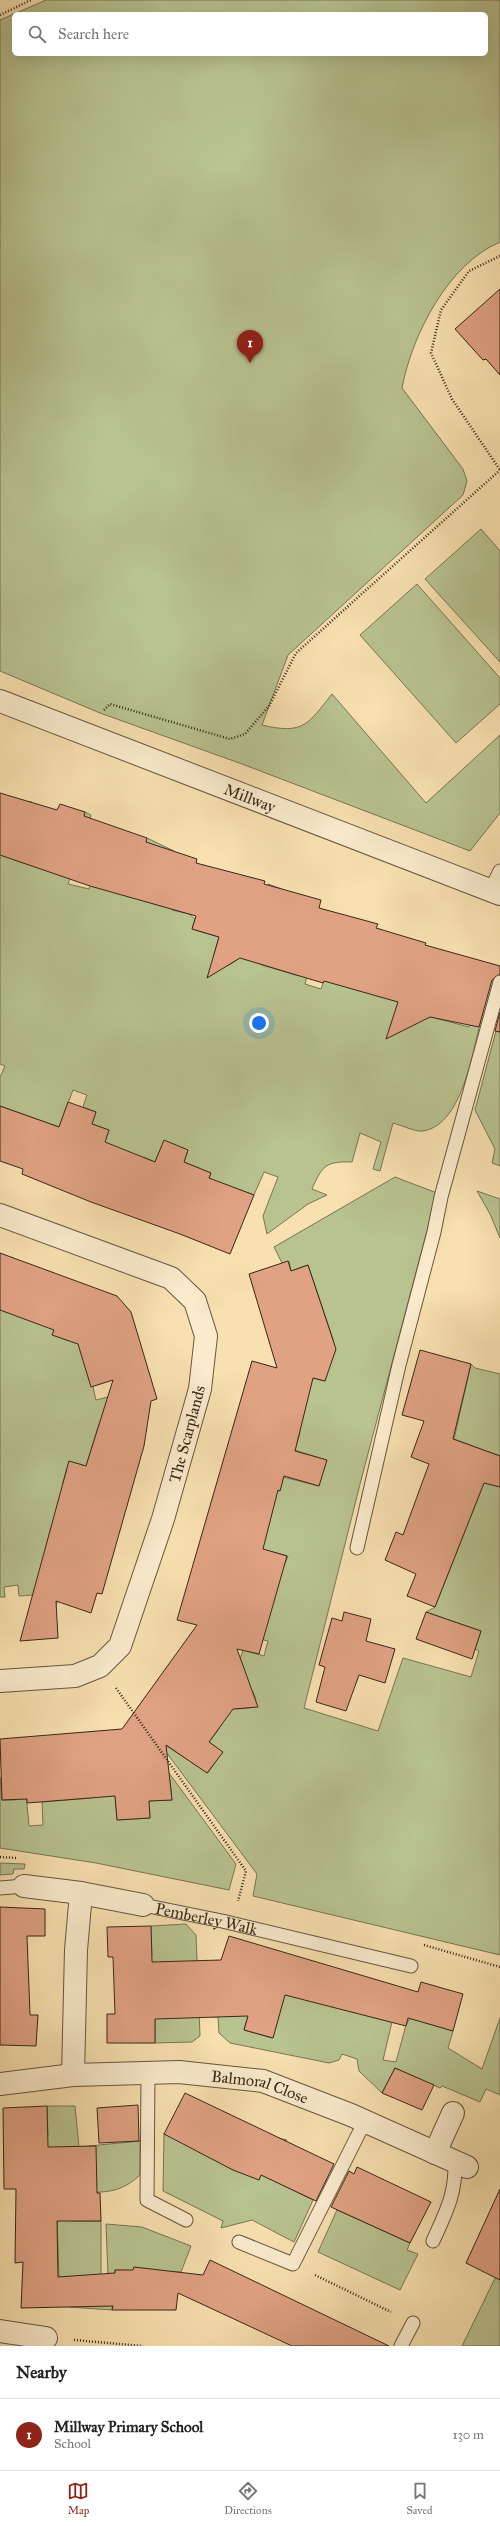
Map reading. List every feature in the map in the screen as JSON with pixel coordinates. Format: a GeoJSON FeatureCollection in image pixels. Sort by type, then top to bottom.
{"type":"FeatureCollection","features":[{"type":"Feature","properties":{"kind":"street","name":"Millway"},"geometry":{"type":"LineString","coordinates":[[0,701],[495,892]]}},
{"type":"Feature","properties":{"kind":"street","name":"The Scarplands"},"geometry":{"type":"LineString","coordinates":[[0,1215],[171,1278],[196,1301],[206,1336],[200,1389],[163,1519],[120,1646],[100,1666],[75,1676],[0,1681]]}},
{"type":"Feature","properties":{"kind":"street","name":"Pemberley Walk"},"geometry":{"type":"LineString","coordinates":[[24,1886],[81,1893],[143,1906]]}},
{"type":"Feature","properties":{"kind":"street"},"geometry":{"type":"LineString","coordinates":[[73,2075],[76,1950],[81,1893]]}},
{"type":"Feature","properties":{"kind":"street","name":"Balmoral Close"},"geometry":{"type":"LineString","coordinates":[[0,2084],[73,2075],[178,2072],[263,2081],[365,2121],[461,2165]]}},
{"type":"Feature","properties":{"kind":"street"},"geometry":{"type":"LineString","coordinates":[[435,2153],[453,2113]]}},
{"type":"Feature","properties":{"kind":"street"},"geometry":{"type":"LineString","coordinates":[[0,2331],[46,2338]]}},
{"type":"Feature","properties":{"kind":"lane"},"geometry":{"type":"LineString","coordinates":[[495,892],[500,871]]}},
{"type":"Feature","properties":{"kind":"lane"},"geometry":{"type":"LineString","coordinates":[[357,1548],[399,1365],[434,1232],[441,1197],[500,982]]}},
{"type":"Feature","properties":{"kind":"lane","name":"Pemberley Walk"},"geometry":{"type":"LineString","coordinates":[[0,1888],[24,1886]]}},
{"type":"Feature","properties":{"kind":"lane","name":"Pemberley Walk"},"geometry":{"type":"LineString","coordinates":[[143,1906],[222,1921],[411,1966]]}},
{"type":"Feature","properties":{"kind":"lane"},"geometry":{"type":"LineString","coordinates":[[148,2073],[147,2200],[186,2220]]}},
{"type":"Feature","properties":{"kind":"lane"},"geometry":{"type":"LineString","coordinates":[[239,2242],[293,2264],[365,2121]]}},
{"type":"Feature","properties":{"kind":"lane"},"geometry":{"type":"LineString","coordinates":[[433,2241],[453,2196],[461,2165]]}},
{"type":"Feature","properties":{"kind":"lane"},"geometry":{"type":"LineString","coordinates":[[401,2346],[413,2323]]}},
{"type":"Feature","properties":{"kind":"path"},"geometry":{"type":"LineString","coordinates":[[0,15],[31,0]]}},
{"type":"Feature","properties":{"kind":"path"},"geometry":{"type":"LineString","coordinates":[[100,713],[110,704],[133,709],[230,739],[246,734],[269,706],[296,653],[500,470],[452,399],[431,352],[441,310],[469,271],[500,256]]}},
{"type":"Feature","properties":{"kind":"path"},"geometry":{"type":"LineString","coordinates":[[115,1686],[246,1871],[238,1901]]}},
{"type":"Feature","properties":{"kind":"path"},"geometry":{"type":"LineString","coordinates":[[293,2264],[413,2323]]}},
{"type":"Feature","properties":{"kind":"path"},"geometry":{"type":"LineString","coordinates":[[70,2340],[143,2346]]}},
{"type":"Feature","properties":{"kind":"green space"},"geometry":{"type":"Polygon","coordinates":[[[46,0],[500,0],[500,242],[481,252],[464,267],[435,303],[414,346],[402,388],[463,469],[467,481],[463,495],[288,655],[262,725],[287,729],[304,724],[317,713],[332,694],[426,803],[500,735],[500,813],[470,851],[242,764],[100,713],[0,671],[0,20],[12,15],[12,56],[488,56],[488,12],[18,12],[46,0]]]}},
{"type":"Feature","properties":{"kind":"green space"},"geometry":{"type":"Polygon","coordinates":[[[481,529],[500,551],[500,662],[425,579],[481,529]]]}},
{"type":"Feature","properties":{"kind":"green space"},"geometry":{"type":"Polygon","coordinates":[[[417,584],[500,678],[500,704],[456,743],[360,635],[417,584]]]}},
{"type":"Feature","properties":{"kind":"green space"},"geometry":{"type":"Polygon","coordinates":[[[21,801],[32,802],[14,860],[39,868],[71,856],[85,812],[91,815],[68,884],[89,889],[91,884],[128,896],[147,838],[174,851],[176,898],[172,910],[189,914],[195,919],[192,929],[219,937],[214,954],[219,962],[229,965],[237,960],[244,937],[256,931],[268,884],[284,890],[262,965],[299,976],[304,958],[311,961],[305,984],[321,989],[324,981],[424,985],[435,1018],[469,1027],[475,1009],[483,1011],[465,1081],[458,1099],[448,1114],[437,1125],[423,1131],[393,1123],[380,1171],[373,1169],[381,1142],[360,1133],[352,1162],[331,1164],[326,1166],[319,1175],[312,1189],[327,1195],[308,1204],[267,1234],[263,1216],[278,1177],[264,1172],[254,1195],[241,1190],[204,1192],[211,1173],[184,1162],[188,1150],[164,1141],[155,1162],[144,1157],[141,1165],[102,1151],[109,1130],[92,1124],[96,1112],[83,1107],[87,1095],[73,1090],[59,1127],[0,1106],[0,1077],[5,1066],[0,1064],[0,859],[21,801]]]}},
{"type":"Feature","properties":{"kind":"green space"},"geometry":{"type":"Polygon","coordinates":[[[496,1031],[500,1032],[500,1166],[492,1163],[495,1149],[475,1110],[496,1031]]]}},
{"type":"Feature","properties":{"kind":"green space"},"geometry":{"type":"Polygon","coordinates":[[[395,1177],[437,1193],[360,1484],[304,1708],[378,1731],[403,1658],[471,1677],[479,1651],[475,1649],[481,1631],[426,1612],[435,1607],[484,1483],[500,1487],[500,1955],[253,1896],[257,1874],[163,1748],[165,1745],[208,1773],[222,1752],[209,1742],[219,1729],[208,1688],[237,1709],[249,1708],[256,1699],[253,1692],[234,1679],[243,1650],[264,1656],[268,1641],[238,1634],[283,1568],[288,1556],[261,1549],[266,1488],[279,1491],[283,1477],[319,1486],[326,1460],[295,1450],[300,1433],[294,1432],[313,1378],[325,1381],[333,1339],[308,1265],[291,1271],[289,1261],[282,1263],[274,1247],[395,1177]]]}},
{"type":"Feature","properties":{"kind":"green space"},"geometry":{"type":"Polygon","coordinates":[[[477,1191],[500,1199],[500,1238],[490,1214],[477,1191]]]}},
{"type":"Feature","properties":{"kind":"green space"},"geometry":{"type":"Polygon","coordinates":[[[0,1310],[57,1323],[53,1335],[66,1340],[80,1331],[96,1400],[112,1396],[116,1429],[99,1424],[86,1466],[69,1461],[63,1482],[64,1531],[51,1527],[46,1547],[58,1601],[56,1605],[47,1594],[19,1596],[18,1585],[4,1587],[5,1597],[0,1597],[0,1310]]]}},
{"type":"Feature","properties":{"kind":"green space"},"geometry":{"type":"Polygon","coordinates":[[[471,1364],[475,1368],[500,1374],[500,1456],[454,1439],[471,1364]]]}},
{"type":"Feature","properties":{"kind":"green space"},"geometry":{"type":"Polygon","coordinates":[[[169,1773],[236,1864],[229,1890],[96,1863],[0,1848],[0,1777],[2,1800],[15,1800],[26,1794],[29,1826],[43,1825],[42,1802],[91,1798],[114,1781],[117,1820],[150,1818],[149,1801],[172,1800],[169,1773]]]}},
{"type":"Feature","properties":{"kind":"green space"},"geometry":{"type":"Polygon","coordinates":[[[0,1863],[25,1864],[24,1869],[14,1869],[13,1874],[0,1875],[0,1863]]]}},
{"type":"Feature","properties":{"kind":"green space"},"geometry":{"type":"Polygon","coordinates":[[[186,1924],[196,1935],[200,2036],[192,2042],[155,2043],[155,2014],[141,1957],[152,1956],[151,1926],[186,1924]]]}},
{"type":"Feature","properties":{"kind":"green space"},"geometry":{"type":"Polygon","coordinates":[[[212,1989],[252,2000],[244,2030],[272,2038],[284,1994],[392,2022],[383,2060],[396,2062],[406,2025],[410,2018],[453,2031],[448,2048],[482,2069],[500,2018],[500,2095],[486,2089],[480,2102],[442,2086],[440,2088],[395,2068],[382,2093],[359,2071],[357,2059],[342,2054],[339,2060],[329,2063],[230,2043],[219,2033],[218,2017],[213,2017],[212,1989]]]}},
{"type":"Feature","properties":{"kind":"green space"},"geometry":{"type":"Polygon","coordinates":[[[47,2106],[75,2106],[79,2147],[140,2141],[140,2175],[127,2185],[115,2190],[85,2192],[72,2221],[101,2221],[101,2276],[108,2276],[106,2224],[142,2227],[191,2246],[181,2272],[115,2270],[112,2310],[69,2307],[59,2277],[56,2190],[24,2137],[48,2136],[47,2106]]]}},
{"type":"Feature","properties":{"kind":"green space"},"geometry":{"type":"Polygon","coordinates":[[[164,2133],[233,2170],[278,2138],[287,2140],[268,2178],[313,2200],[294,2242],[252,2220],[221,2228],[223,2221],[163,2191],[164,2133]]]}},
{"type":"Feature","properties":{"kind":"green space"},"geometry":{"type":"Polygon","coordinates":[[[337,2210],[410,2243],[407,2250],[418,2254],[400,2290],[318,2252],[337,2210]]]}},
{"type":"Feature","properties":{"kind":"green space"},"geometry":{"type":"Polygon","coordinates":[[[500,2268],[500,2346],[462,2346],[500,2268]]]}},
{"type":"Feature","properties":{"kind":"building"},"geometry":{"type":"Polygon","coordinates":[[[500,289],[500,375],[486,359],[483,360],[455,329],[500,289]]]}},
{"type":"Feature","properties":{"kind":"building"},"geometry":{"type":"Polygon","coordinates":[[[0,793],[57,810],[60,804],[85,812],[84,816],[147,838],[146,842],[197,859],[196,863],[265,881],[264,884],[321,900],[319,908],[378,924],[376,928],[426,943],[425,945],[500,966],[500,974],[492,980],[479,1027],[430,1017],[386,1039],[398,1002],[324,981],[323,983],[240,958],[207,978],[219,937],[192,929],[196,916],[90,886],[0,855],[0,793]]]}},
{"type":"Feature","properties":{"kind":"building"},"geometry":{"type":"Polygon","coordinates":[[[500,1012],[500,1032],[495,1031],[500,1012]]]}},
{"type":"Feature","properties":{"kind":"building"},"geometry":{"type":"Polygon","coordinates":[[[68,1102],[96,1112],[92,1124],[109,1130],[105,1142],[155,1162],[164,1140],[188,1150],[184,1162],[211,1173],[209,1178],[254,1195],[230,1254],[180,1234],[91,1202],[22,1174],[23,1169],[0,1161],[0,1106],[59,1127],[68,1102]]]}},
{"type":"Feature","properties":{"kind":"building"},"geometry":{"type":"Polygon","coordinates":[[[0,1253],[117,1296],[131,1312],[157,1399],[151,1401],[144,1446],[102,1594],[97,1593],[91,1613],[56,1601],[58,1638],[20,1641],[69,1461],[86,1466],[113,1380],[91,1387],[78,1344],[52,1335],[54,1330],[0,1310],[0,1253]]]}},
{"type":"Feature","properties":{"kind":"building"},"geometry":{"type":"Polygon","coordinates":[[[288,1261],[291,1271],[308,1265],[336,1349],[325,1381],[313,1378],[295,1451],[327,1460],[319,1486],[284,1476],[280,1491],[278,1490],[263,1549],[287,1556],[259,1654],[237,1649],[258,1707],[233,1709],[209,1742],[223,1752],[207,1773],[166,1745],[172,1800],[149,1801],[150,1818],[117,1820],[115,1796],[27,1803],[27,1799],[2,1800],[0,1739],[122,1729],[197,1625],[177,1620],[252,1361],[277,1368],[249,1274],[288,1261]]]}},
{"type":"Feature","properties":{"kind":"building"},"geometry":{"type":"Polygon","coordinates":[[[420,1350],[471,1364],[453,1439],[500,1456],[500,1487],[484,1483],[435,1607],[407,1596],[416,1574],[385,1560],[396,1532],[403,1535],[429,1464],[411,1457],[424,1421],[402,1415],[420,1350]]]}},
{"type":"Feature","properties":{"kind":"building"},"geometry":{"type":"Polygon","coordinates":[[[344,1612],[371,1619],[366,1641],[395,1649],[385,1683],[359,1675],[346,1711],[316,1702],[325,1667],[319,1665],[332,1618],[342,1621],[344,1612]]]}},
{"type":"Feature","properties":{"kind":"building"},"geometry":{"type":"Polygon","coordinates":[[[426,1612],[481,1631],[472,1659],[416,1639],[426,1612]]]}},
{"type":"Feature","properties":{"kind":"building"},"geometry":{"type":"Polygon","coordinates":[[[0,1907],[45,1909],[45,1936],[27,1936],[30,2015],[38,2015],[36,2046],[0,2045],[0,1907]]]}},
{"type":"Feature","properties":{"kind":"building"},"geometry":{"type":"Polygon","coordinates":[[[151,1926],[152,1962],[221,1960],[229,1936],[418,1992],[421,1982],[463,1994],[453,2031],[408,2018],[406,2026],[285,1995],[273,2038],[244,2030],[248,2016],[155,2019],[155,2043],[107,2043],[107,2014],[115,2014],[113,1957],[108,1957],[107,1927],[151,1926]]]}},
{"type":"Feature","properties":{"kind":"building"},"geometry":{"type":"Polygon","coordinates":[[[395,2068],[434,2085],[422,2110],[382,2093],[395,2068]]]}},
{"type":"Feature","properties":{"kind":"building"},"geometry":{"type":"Polygon","coordinates":[[[185,2093],[334,2164],[316,2201],[261,2175],[259,2180],[233,2170],[164,2134],[185,2093]]]}},
{"type":"Feature","properties":{"kind":"building"},"geometry":{"type":"Polygon","coordinates":[[[138,2105],[139,2141],[99,2143],[97,2108],[138,2105]]]}},
{"type":"Feature","properties":{"kind":"building"},"geometry":{"type":"Polygon","coordinates":[[[47,2106],[48,2147],[96,2146],[97,2193],[100,2193],[101,2221],[57,2221],[58,2277],[115,2273],[115,2270],[133,2270],[134,2267],[203,2275],[210,2260],[389,2346],[292,2346],[178,2293],[176,2310],[112,2310],[113,2306],[21,2308],[23,2262],[15,2263],[16,2189],[4,2189],[3,2108],[47,2106]]]}},
{"type":"Feature","properties":{"kind":"building"},"geometry":{"type":"Polygon","coordinates":[[[357,2167],[431,2202],[410,2243],[331,2207],[349,2171],[354,2174],[357,2167]]]}},
{"type":"Feature","properties":{"kind":"building"},"geometry":{"type":"Polygon","coordinates":[[[500,2189],[500,2280],[466,2263],[500,2189]]]}},
{"type":"Feature","properties":{"kind":"place","name":"Millway Primary School"},"geometry":{"type":"Point","coordinates":[250,363]}}]}
